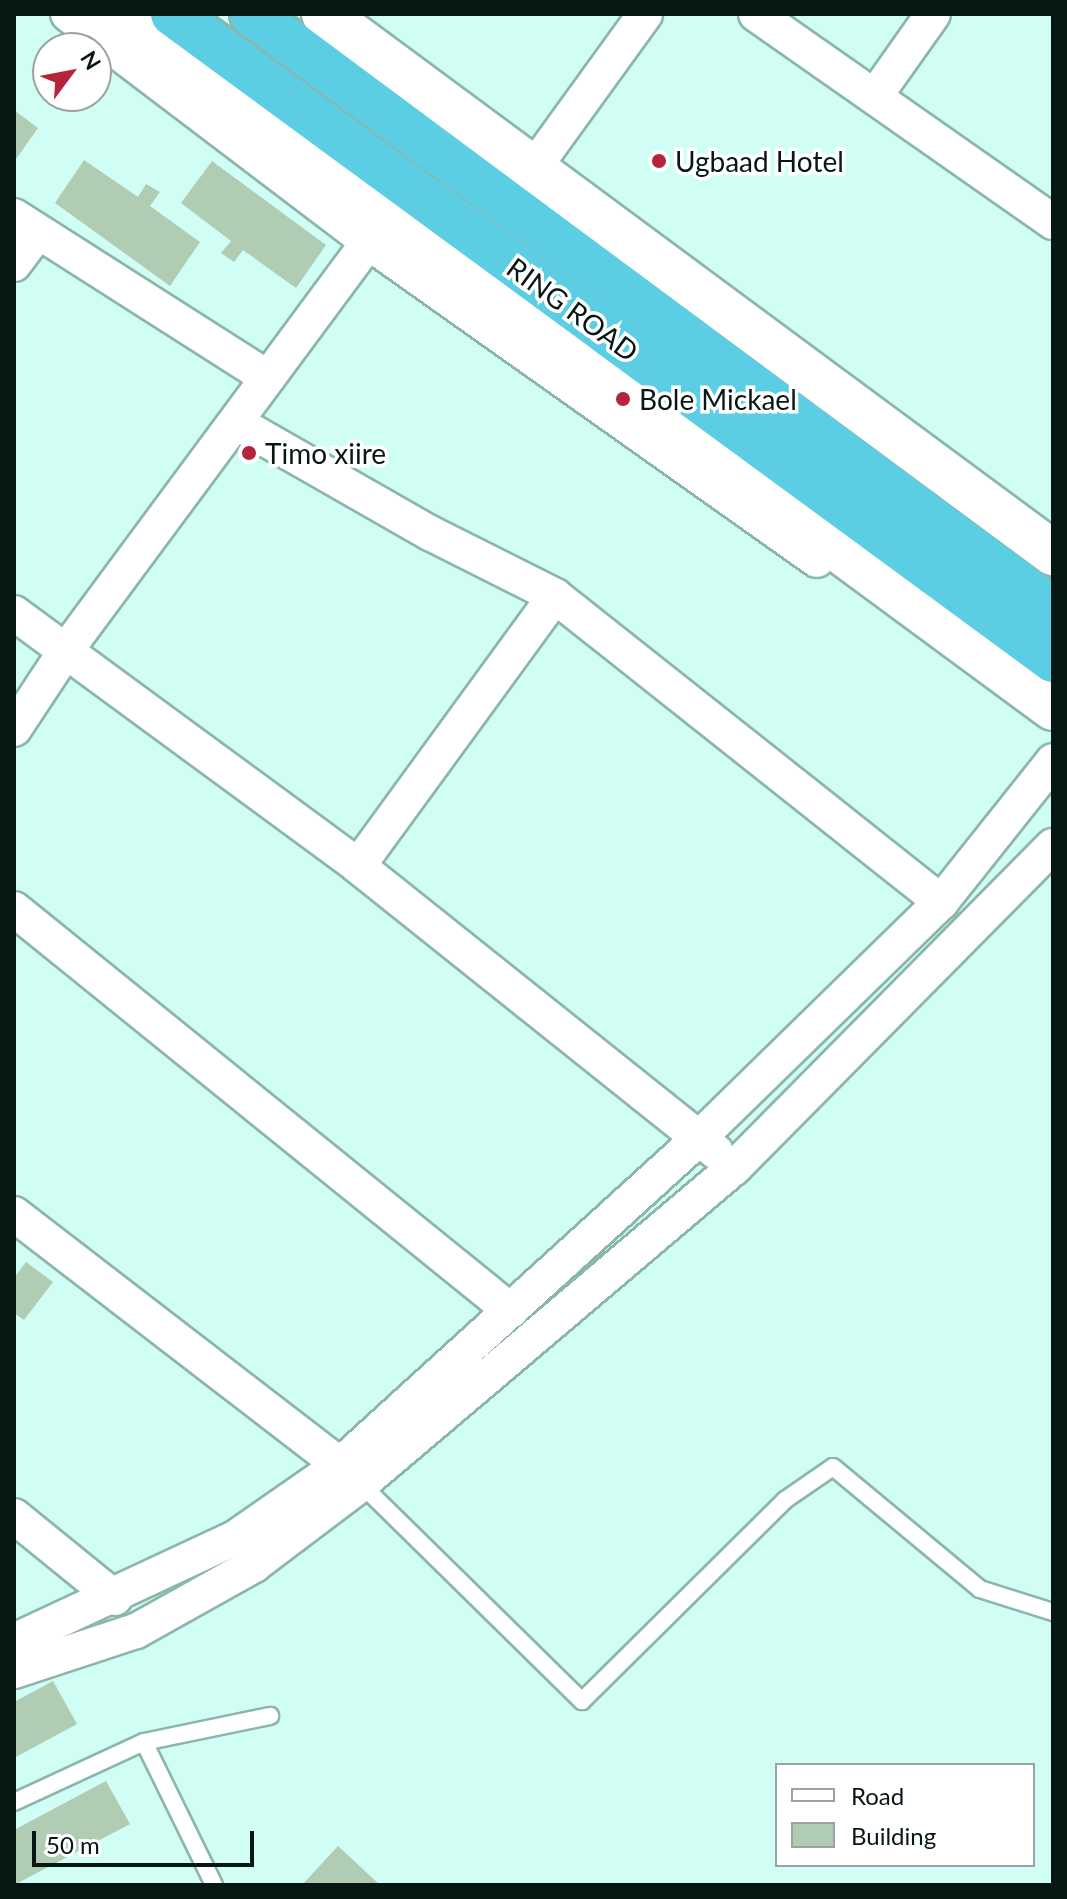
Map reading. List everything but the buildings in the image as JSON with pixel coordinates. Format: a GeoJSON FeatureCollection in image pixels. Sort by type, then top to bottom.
{"type":"FeatureCollection","features":[{"type":"Feature","properties":{"kind":"highway","name":"RING ROAD"},"geometry":{"type":"LineString","coordinates":[[173,14],[1053,660]]}},
{"type":"Feature","properties":{"kind":"highway","name":"RING ROAD"},"geometry":{"type":"LineString","coordinates":[[252,14],[1053,609]]}},
{"type":"Feature","properties":{"kind":"street"},"geometry":{"type":"LineString","coordinates":[[68,14],[1053,708]]}},
{"type":"Feature","properties":{"kind":"street"},"geometry":{"type":"LineString","coordinates":[[112,14],[589,403],[910,620],[1053,727]]}},
{"type":"Feature","properties":{"kind":"street"},"geometry":{"type":"LineString","coordinates":[[324,14],[1053,553]]}},
{"type":"Feature","properties":{"kind":"street"},"geometry":{"type":"LineString","coordinates":[[533,169],[645,14]]}},
{"type":"Feature","properties":{"kind":"street"},"geometry":{"type":"LineString","coordinates":[[756,14],[1053,222]]}},
{"type":"Feature","properties":{"kind":"street"},"geometry":{"type":"LineString","coordinates":[[875,96],[933,14]]}},
{"type":"Feature","properties":{"kind":"street"},"geometry":{"type":"LineString","coordinates":[[14,264],[26,225],[268,378]]}},
{"type":"Feature","properties":{"kind":"street"},"geometry":{"type":"LineString","coordinates":[[14,729],[67,649],[377,230]]}},
{"type":"Feature","properties":{"kind":"street"},"geometry":{"type":"LineString","coordinates":[[237,423],[430,533],[555,596],[941,902]]}},
{"type":"Feature","properties":{"kind":"street"},"geometry":{"type":"LineString","coordinates":[[358,866],[555,596]]}},
{"type":"Feature","properties":{"kind":"street"},"geometry":{"type":"LineString","coordinates":[[14,613],[67,649],[358,866],[700,1137],[734,1168]]}},
{"type":"Feature","properties":{"kind":"street"},"geometry":{"type":"LineString","coordinates":[[14,1671],[136,1631],[254,1565],[350,1475],[511,1311],[700,1137],[941,902],[1053,761]]}},
{"type":"Feature","properties":{"kind":"street"},"geometry":{"type":"LineString","coordinates":[[14,1641],[115,1598],[235,1538],[350,1475],[734,1168],[1053,846]]}},
{"type":"Feature","properties":{"kind":"street"},"geometry":{"type":"LineString","coordinates":[[14,909],[511,1311]]}},
{"type":"Feature","properties":{"kind":"street"},"geometry":{"type":"LineString","coordinates":[[14,1214],[350,1475]]}},
{"type":"Feature","properties":{"kind":"street"},"geometry":{"type":"LineString","coordinates":[[14,1516],[115,1598]]}},
{"type":"Feature","properties":{"kind":"lane"},"geometry":{"type":"LineString","coordinates":[[350,1475],[582,1701],[785,1500],[833,1467],[980,1589],[1053,1612]]}},
{"type":"Feature","properties":{"kind":"lane"},"geometry":{"type":"LineString","coordinates":[[14,1802],[144,1742],[270,1716]]}},
{"type":"Feature","properties":{"kind":"lane"},"geometry":{"type":"LineString","coordinates":[[144,1742],[214,1885]]}},
{"type":"Feature","properties":{"kind":"place","name":"Ugbaad Hotel"},"geometry":{"type":"Point","coordinates":[659,161]}},
{"type":"Feature","properties":{"kind":"place","name":"Bole Mickael"},"geometry":{"type":"Point","coordinates":[623,399]}},
{"type":"Feature","properties":{"kind":"place","name":"Timo xiire"},"geometry":{"type":"Point","coordinates":[249,453]}}]}
